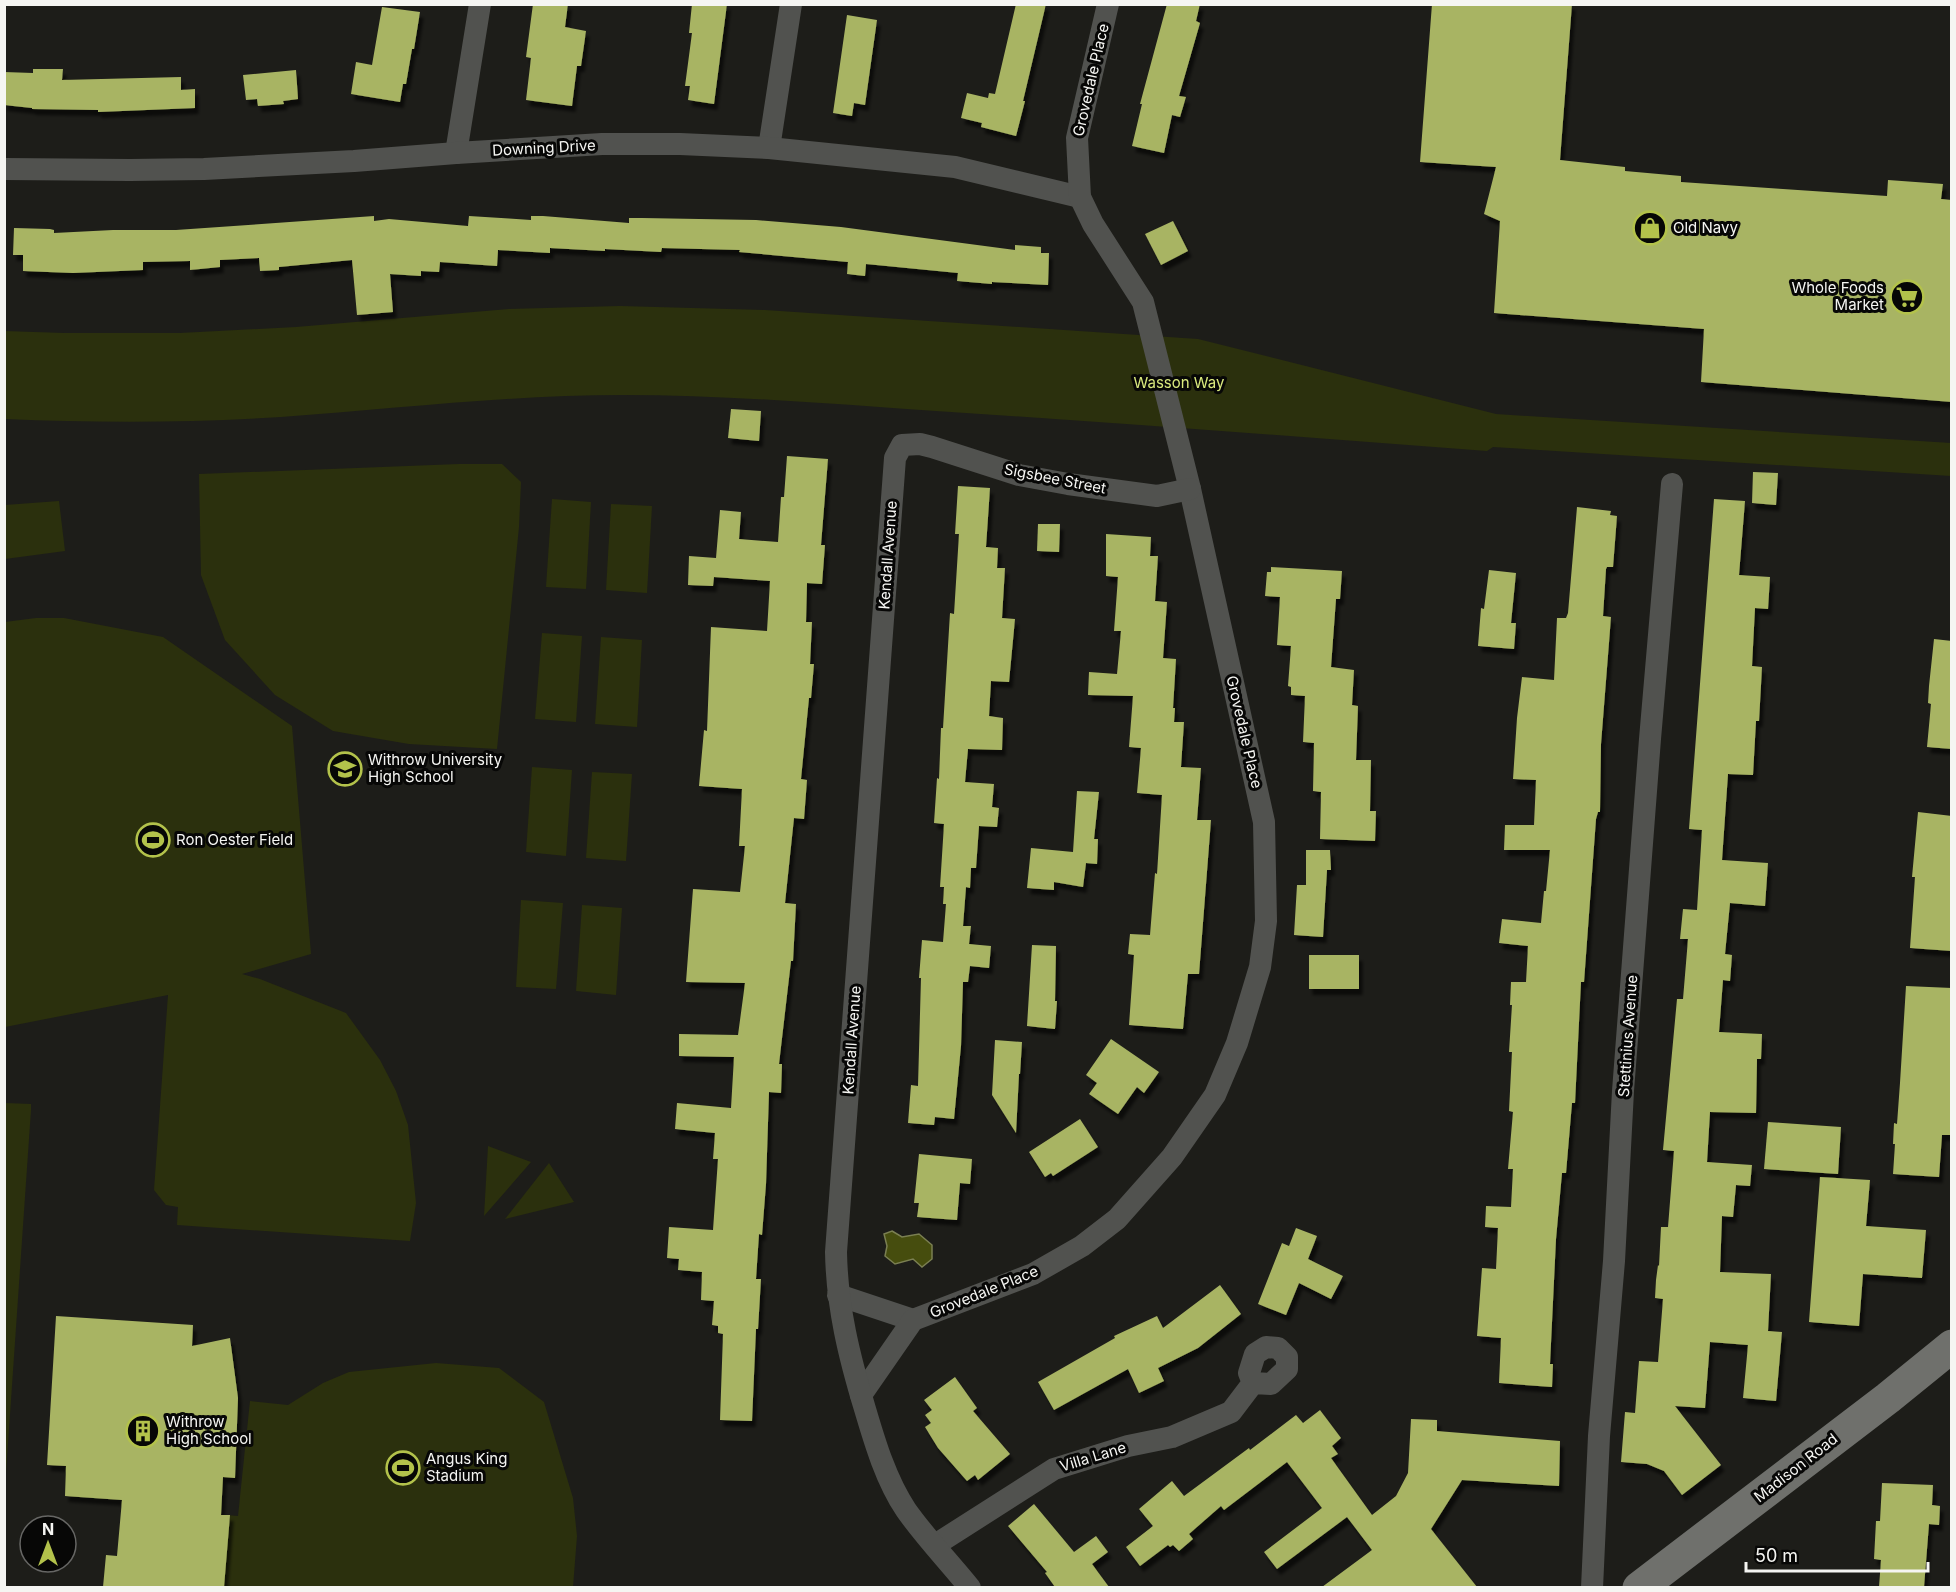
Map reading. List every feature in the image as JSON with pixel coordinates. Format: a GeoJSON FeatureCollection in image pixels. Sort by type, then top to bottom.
{"type":"FeatureCollection","features":[{"type":"Feature","properties":{"kind":"main road","name":"Madison Road"},"geometry":{"type":"LineString","coordinates":[[1639,1587],[1808,1460],[1952,1346]]}},
{"type":"Feature","properties":{"kind":"street"},"geometry":{"type":"LineString","coordinates":[[456,153],[480,4]]}},
{"type":"Feature","properties":{"kind":"street"},"geometry":{"type":"LineString","coordinates":[[769,148],[791,4]]}},
{"type":"Feature","properties":{"kind":"street","name":"Grovedale Place"},"geometry":{"type":"LineString","coordinates":[[861,1395],[913,1320],[1033,1274],[1082,1246],[1117,1219],[1172,1157],[1215,1095],[1238,1043],[1256,986],[1266,921],[1264,822],[1190,489],[1143,302],[1093,224],[1080,197],[1077,138],[1108,4]]}},
{"type":"Feature","properties":{"kind":"street","name":"Downing Drive"},"geometry":{"type":"LineString","coordinates":[[4,169],[204,169],[602,144],[680,144],[769,148],[955,167],[1080,197]]}},
{"type":"Feature","properties":{"kind":"street","name":"Sigsbee Street"},"geometry":{"type":"LineString","coordinates":[[895,458],[902,445],[920,444],[1019,475],[1068,484],[1157,496],[1190,489]]}},
{"type":"Feature","properties":{"kind":"street","name":"Kendall Avenue"},"geometry":{"type":"LineString","coordinates":[[895,458],[836,1252],[838,1295],[849,1355],[874,1441],[886,1472],[906,1509],[970,1587]]}},
{"type":"Feature","properties":{"kind":"street","name":"Stettinius Avenue"},"geometry":{"type":"LineString","coordinates":[[1592,1587],[1599,1436],[1614,1261],[1623,1091],[1672,484]]}},
{"type":"Feature","properties":{"kind":"street","name":"Grovedale Place"},"geometry":{"type":"LineString","coordinates":[[838,1295],[913,1320]]}},
{"type":"Feature","properties":{"kind":"street","name":"Villa Lane"},"geometry":{"type":"LineString","coordinates":[[935,1545],[1054,1469],[1128,1446],[1172,1437],[1231,1412],[1253,1383]]}},
{"type":"Feature","properties":{"kind":"green space","name":"Wasson Way"},"geometry":{"type":"Polygon","coordinates":[[[620,306],[765,310],[1198,339],[1496,414],[1951,443],[1951,476],[1493,447],[1487,451],[1074,420],[702,397],[623,395],[537,397],[281,417],[212,420],[108,422],[5,419],[4,331],[180,333],[296,327],[509,309],[620,306]]]}},
{"type":"Feature","properties":{"kind":"green space"},"geometry":{"type":"Polygon","coordinates":[[[502,464],[521,482],[519,527],[497,749],[409,744],[333,731],[275,695],[225,640],[201,575],[199,474],[502,464]]]}},
{"type":"Feature","properties":{"kind":"green space"},"geometry":{"type":"Polygon","coordinates":[[[552,499],[591,502],[586,589],[546,587],[552,499]]]}},
{"type":"Feature","properties":{"kind":"green space"},"geometry":{"type":"Polygon","coordinates":[[[59,501],[65,551],[5,559],[5,505],[59,501]]]}},
{"type":"Feature","properties":{"kind":"green space"},"geometry":{"type":"Polygon","coordinates":[[[611,504],[652,506],[647,593],[606,590],[611,504]]]}},
{"type":"Feature","properties":{"kind":"green space","name":"Ron Oester Field"},"geometry":{"type":"Polygon","coordinates":[[[36,618],[64,618],[163,637],[292,726],[311,954],[242,974],[346,1013],[380,1060],[396,1091],[408,1125],[416,1203],[410,1241],[177,1225],[178,1207],[166,1205],[154,1190],[168,995],[5,1027],[5,622],[36,618]]]}},
{"type":"Feature","properties":{"kind":"green space"},"geometry":{"type":"Polygon","coordinates":[[[542,633],[582,636],[576,722],[535,719],[542,633]]]}},
{"type":"Feature","properties":{"kind":"green space"},"geometry":{"type":"Polygon","coordinates":[[[601,637],[642,640],[637,727],[595,724],[601,637]]]}},
{"type":"Feature","properties":{"kind":"green space"},"geometry":{"type":"Polygon","coordinates":[[[532,767],[572,770],[566,856],[526,852],[532,767]]]}},
{"type":"Feature","properties":{"kind":"green space"},"geometry":{"type":"Polygon","coordinates":[[[592,772],[632,774],[626,861],[586,858],[592,772]]]}},
{"type":"Feature","properties":{"kind":"green space"},"geometry":{"type":"Polygon","coordinates":[[[521,900],[563,903],[556,989],[516,987],[521,900]]]}},
{"type":"Feature","properties":{"kind":"green space"},"geometry":{"type":"Polygon","coordinates":[[[582,905],[622,908],[616,995],[576,991],[582,905]]]}},
{"type":"Feature","properties":{"kind":"green space"},"geometry":{"type":"Polygon","coordinates":[[[5,1103],[31,1104],[31,1110],[5,1487],[5,1103]]]}},
{"type":"Feature","properties":{"kind":"green space"},"geometry":{"type":"Polygon","coordinates":[[[488,1146],[531,1162],[484,1216],[488,1146]]]}},
{"type":"Feature","properties":{"kind":"green space"},"geometry":{"type":"Polygon","coordinates":[[[549,1163],[574,1202],[505,1219],[549,1163]]]}},
{"type":"Feature","properties":{"kind":"green space","name":"Angus King Stadium"},"geometry":{"type":"Polygon","coordinates":[[[436,1363],[499,1368],[544,1402],[573,1498],[577,1536],[573,1587],[183,1588],[189,1512],[238,1516],[250,1401],[288,1405],[323,1383],[349,1372],[436,1363]]]}},
{"type":"Feature","properties":{"kind":"shaded area"},"geometry":{"type":"Polygon","coordinates":[[[892,1231],[902,1237],[919,1234],[932,1245],[932,1259],[922,1267],[913,1259],[895,1264],[885,1256],[887,1246],[884,1234],[892,1231]]]}},
{"type":"Feature","properties":{"kind":"building"},"geometry":{"type":"Polygon","coordinates":[[[533,4],[568,4],[565,27],[586,31],[581,66],[577,66],[572,106],[526,100],[531,58],[526,57],[533,4]]]}},
{"type":"Feature","properties":{"kind":"building"},"geometry":{"type":"Polygon","coordinates":[[[692,4],[727,4],[714,104],[688,100],[690,86],[685,86],[692,33],[689,33],[692,4]]]}},
{"type":"Feature","properties":{"kind":"building"},"geometry":{"type":"Polygon","coordinates":[[[1016,4],[1046,4],[1016,136],[981,127],[982,123],[961,118],[967,93],[988,98],[989,93],[995,94],[1016,4]]]}},
{"type":"Feature","properties":{"kind":"building"},"geometry":{"type":"Polygon","coordinates":[[[1167,4],[1200,4],[1196,21],[1200,23],[1179,96],[1186,97],[1180,117],[1172,115],[1164,153],[1132,146],[1142,104],[1140,104],[1167,4]]]}},
{"type":"Feature","properties":{"kind":"building"},"geometry":{"type":"Polygon","coordinates":[[[1432,4],[1572,4],[1560,160],[1625,167],[1625,171],[1681,176],[1681,182],[1887,196],[1888,180],[1943,184],[1941,199],[1952,200],[1952,402],[1701,382],[1704,329],[1494,313],[1500,221],[1484,214],[1496,167],[1420,162],[1432,4]]]}},
{"type":"Feature","properties":{"kind":"building"},"geometry":{"type":"Polygon","coordinates":[[[382,7],[420,12],[414,49],[412,49],[406,84],[403,84],[400,102],[351,94],[356,62],[372,65],[382,7]]]}},
{"type":"Feature","properties":{"kind":"building"},"geometry":{"type":"Polygon","coordinates":[[[847,15],[877,20],[865,105],[854,103],[852,116],[833,113],[847,15]]]}},
{"type":"Feature","properties":{"kind":"building"},"geometry":{"type":"Polygon","coordinates":[[[33,69],[63,69],[62,80],[181,77],[181,90],[195,89],[195,108],[98,112],[98,110],[32,109],[4,105],[4,72],[33,73],[33,69]]]}},
{"type":"Feature","properties":{"kind":"building"},"geometry":{"type":"Polygon","coordinates":[[[296,70],[298,99],[283,101],[284,104],[258,106],[257,99],[246,100],[243,75],[296,70]]]}},
{"type":"Feature","properties":{"kind":"building"},"geometry":{"type":"Polygon","coordinates":[[[374,216],[374,221],[389,219],[468,226],[469,216],[531,220],[531,216],[543,216],[629,223],[629,218],[756,220],[841,227],[1015,250],[1015,245],[1041,247],[1041,253],[1049,253],[1048,285],[957,281],[958,273],[866,264],[865,276],[847,274],[848,262],[739,252],[740,250],[662,248],[661,252],[550,248],[550,253],[498,250],[497,266],[440,262],[439,272],[421,271],[421,276],[390,274],[393,312],[357,315],[352,260],[260,271],[259,258],[220,260],[220,267],[190,270],[190,261],[143,262],[143,270],[73,273],[23,271],[23,255],[13,255],[14,228],[50,229],[54,230],[54,233],[176,230],[374,216]]]}},
{"type":"Feature","properties":{"kind":"building"},"geometry":{"type":"Polygon","coordinates":[[[1173,221],[1188,251],[1161,265],[1145,234],[1173,221]]]}},
{"type":"Feature","properties":{"kind":"building"},"geometry":{"type":"Polygon","coordinates":[[[731,409],[761,411],[759,441],[728,438],[731,409]]]}},
{"type":"Feature","properties":{"kind":"building"},"geometry":{"type":"Polygon","coordinates":[[[787,456],[828,459],[821,545],[825,545],[822,584],[807,583],[806,622],[812,622],[810,664],[814,664],[801,779],[807,780],[804,819],[794,818],[785,903],[796,904],[793,961],[791,961],[779,1064],[782,1064],[781,1093],[769,1092],[766,1184],[756,1279],[761,1279],[758,1329],[756,1329],[752,1421],[720,1420],[723,1334],[718,1333],[718,1326],[712,1325],[714,1301],[701,1300],[702,1272],[678,1270],[679,1259],[667,1258],[669,1227],[713,1230],[718,1159],[713,1159],[715,1133],[675,1129],[677,1103],[731,1108],[734,1057],[679,1056],[679,1034],[738,1035],[745,983],[686,982],[693,889],[740,892],[745,846],[739,846],[742,789],[699,786],[704,730],[707,731],[711,627],[767,631],[770,581],[714,577],[713,586],[688,585],[689,556],[716,558],[720,510],[741,512],[739,539],[778,542],[787,456]]]}},
{"type":"Feature","properties":{"kind":"building"},"geometry":{"type":"Polygon","coordinates":[[[1753,472],[1778,473],[1776,505],[1752,503],[1753,472]]]}},
{"type":"Feature","properties":{"kind":"building"},"geometry":{"type":"Polygon","coordinates":[[[958,486],[990,488],[986,547],[998,548],[997,568],[1005,568],[1002,618],[1015,619],[1009,682],[991,681],[989,716],[1003,718],[1002,750],[968,749],[965,782],[994,784],[992,807],[999,808],[997,827],[979,826],[976,868],[971,868],[970,888],[966,887],[963,926],[971,926],[969,944],[991,946],[989,968],[970,966],[968,982],[963,982],[961,1046],[954,1119],[935,1117],[934,1125],[908,1123],[911,1085],[918,1086],[921,978],[919,978],[922,940],[943,942],[946,904],[943,904],[944,887],[940,887],[944,824],[934,823],[950,613],[954,614],[959,534],[955,534],[958,486]]]}},
{"type":"Feature","properties":{"kind":"building"},"geometry":{"type":"Polygon","coordinates":[[[1714,499],[1745,501],[1739,575],[1770,577],[1768,609],[1755,608],[1752,666],[1762,667],[1753,775],[1728,774],[1722,860],[1768,863],[1765,906],[1730,903],[1725,954],[1732,955],[1730,981],[1723,980],[1719,1032],[1762,1034],[1761,1059],[1757,1059],[1756,1113],[1710,1112],[1707,1162],[1752,1165],[1750,1186],[1736,1185],[1733,1217],[1722,1216],[1720,1272],[1771,1274],[1768,1331],[1782,1332],[1776,1401],[1743,1398],[1748,1345],[1710,1342],[1705,1408],[1675,1406],[1721,1465],[1682,1495],[1664,1471],[1647,1464],[1621,1462],[1625,1412],[1635,1413],[1639,1361],[1658,1362],[1663,1299],[1655,1298],[1656,1280],[1661,1227],[1668,1227],[1674,1151],[1663,1150],[1677,999],[1683,999],[1688,939],[1680,939],[1683,909],[1697,910],[1702,830],[1689,829],[1714,499]]]}},
{"type":"Feature","properties":{"kind":"building"},"geometry":{"type":"Polygon","coordinates":[[[1577,507],[1611,511],[1610,515],[1617,516],[1613,567],[1606,569],[1603,616],[1611,617],[1601,744],[1600,812],[1596,819],[1584,982],[1581,982],[1575,1103],[1572,1103],[1566,1173],[1562,1173],[1556,1239],[1550,1364],[1553,1364],[1552,1387],[1499,1383],[1501,1338],[1477,1336],[1482,1268],[1496,1269],[1498,1228],[1485,1227],[1486,1206],[1511,1207],[1513,1169],[1508,1169],[1513,1112],[1509,1111],[1512,1052],[1509,1052],[1511,982],[1526,982],[1528,946],[1499,943],[1502,919],[1541,923],[1550,850],[1504,850],[1505,825],[1534,825],[1536,780],[1513,779],[1517,718],[1522,677],[1554,680],[1557,618],[1566,618],[1568,613],[1577,507]]]}},
{"type":"Feature","properties":{"kind":"building"},"geometry":{"type":"Polygon","coordinates":[[[1038,524],[1060,524],[1059,552],[1037,551],[1038,524]]]}},
{"type":"Feature","properties":{"kind":"building"},"geometry":{"type":"Polygon","coordinates":[[[1106,534],[1151,537],[1150,556],[1158,556],[1155,601],[1167,602],[1163,658],[1176,659],[1174,722],[1184,722],[1181,767],[1201,768],[1197,820],[1211,820],[1199,974],[1188,974],[1183,1029],[1129,1025],[1134,955],[1128,954],[1130,934],[1150,935],[1162,795],[1137,793],[1141,748],[1129,747],[1133,696],[1088,695],[1089,672],[1117,674],[1121,631],[1114,631],[1118,577],[1106,576],[1106,534]]]}},
{"type":"Feature","properties":{"kind":"building"},"geometry":{"type":"Polygon","coordinates":[[[1271,567],[1342,571],[1340,599],[1336,599],[1331,667],[1354,670],[1352,705],[1358,706],[1356,760],[1371,760],[1370,811],[1376,811],[1375,841],[1320,839],[1321,792],[1313,791],[1314,743],[1303,742],[1305,696],[1291,695],[1291,687],[1288,686],[1291,646],[1277,645],[1280,597],[1265,596],[1267,572],[1271,572],[1271,567]]]}},
{"type":"Feature","properties":{"kind":"building"},"geometry":{"type":"Polygon","coordinates":[[[1489,570],[1516,573],[1511,623],[1516,623],[1514,649],[1478,646],[1481,608],[1484,609],[1489,570]]]}},
{"type":"Feature","properties":{"kind":"building"},"geometry":{"type":"Polygon","coordinates":[[[1934,639],[1952,641],[1952,749],[1927,747],[1931,704],[1928,703],[1929,686],[1934,639]]]}},
{"type":"Feature","properties":{"kind":"building"},"geometry":{"type":"Polygon","coordinates":[[[1077,791],[1099,792],[1094,839],[1098,839],[1097,864],[1086,863],[1083,887],[1054,882],[1054,890],[1027,888],[1031,848],[1073,852],[1077,791]]]}},
{"type":"Feature","properties":{"kind":"building"},"geometry":{"type":"Polygon","coordinates":[[[1918,812],[1952,816],[1952,951],[1910,948],[1915,877],[1912,877],[1918,812]]]}},
{"type":"Feature","properties":{"kind":"building"},"geometry":{"type":"Polygon","coordinates":[[[1306,850],[1330,850],[1331,870],[1327,870],[1323,937],[1294,935],[1297,885],[1306,885],[1306,850]]]}},
{"type":"Feature","properties":{"kind":"building"},"geometry":{"type":"Polygon","coordinates":[[[1032,945],[1056,946],[1055,1029],[1027,1026],[1032,945]]]}},
{"type":"Feature","properties":{"kind":"building"},"geometry":{"type":"Polygon","coordinates":[[[1309,955],[1359,955],[1359,989],[1309,989],[1309,955]]]}},
{"type":"Feature","properties":{"kind":"building"},"geometry":{"type":"Polygon","coordinates":[[[1906,986],[1952,988],[1952,1135],[1942,1135],[1939,1177],[1893,1174],[1894,1123],[1897,1124],[1906,986]]]}},
{"type":"Feature","properties":{"kind":"building"},"geometry":{"type":"Polygon","coordinates":[[[1111,1039],[1159,1072],[1144,1093],[1137,1087],[1118,1114],[1089,1094],[1097,1083],[1086,1075],[1111,1039]]]}},
{"type":"Feature","properties":{"kind":"building"},"geometry":{"type":"Polygon","coordinates":[[[995,1040],[1022,1042],[1016,1133],[992,1095],[995,1040]]]}},
{"type":"Feature","properties":{"kind":"building"},"geometry":{"type":"Polygon","coordinates":[[[1080,1119],[1098,1147],[1053,1176],[1051,1173],[1045,1177],[1029,1152],[1080,1119]]]}},
{"type":"Feature","properties":{"kind":"building"},"geometry":{"type":"Polygon","coordinates":[[[1768,1122],[1841,1127],[1838,1174],[1764,1169],[1768,1122]]]}},
{"type":"Feature","properties":{"kind":"building"},"geometry":{"type":"Polygon","coordinates":[[[919,1154],[972,1159],[970,1184],[960,1183],[957,1220],[917,1217],[919,1203],[914,1203],[919,1154]]]}},
{"type":"Feature","properties":{"kind":"building"},"geometry":{"type":"Polygon","coordinates":[[[1820,1177],[1870,1180],[1866,1226],[1926,1230],[1922,1278],[1863,1274],[1859,1326],[1809,1322],[1820,1177]]]}},
{"type":"Feature","properties":{"kind":"building"},"geometry":{"type":"Polygon","coordinates":[[[1296,1228],[1317,1236],[1308,1259],[1343,1276],[1331,1299],[1299,1283],[1286,1315],[1258,1304],[1282,1243],[1289,1246],[1296,1228]]]}},
{"type":"Feature","properties":{"kind":"building"},"geometry":{"type":"Polygon","coordinates":[[[1220,1285],[1241,1314],[1198,1348],[1158,1368],[1164,1381],[1139,1393],[1128,1369],[1054,1410],[1038,1382],[1115,1338],[1114,1336],[1157,1316],[1163,1328],[1220,1285]]]}},
{"type":"Feature","properties":{"kind":"building","name":"Withrow High School"},"geometry":{"type":"Polygon","coordinates":[[[56,1316],[193,1325],[192,1346],[230,1338],[238,1398],[235,1478],[223,1477],[221,1515],[230,1515],[224,1587],[103,1587],[106,1555],[117,1556],[122,1500],[65,1496],[66,1466],[47,1465],[56,1316]]]}},
{"type":"Feature","properties":{"kind":"building"},"geometry":{"type":"Polygon","coordinates":[[[955,1377],[977,1408],[973,1411],[1010,1454],[978,1480],[975,1475],[967,1481],[938,1448],[925,1427],[931,1423],[925,1415],[932,1410],[924,1400],[955,1377]]]}},
{"type":"Feature","properties":{"kind":"building"},"geometry":{"type":"Polygon","coordinates":[[[1320,1410],[1341,1438],[1332,1446],[1338,1454],[1331,1458],[1372,1515],[1396,1496],[1408,1473],[1411,1419],[1437,1420],[1437,1431],[1560,1441],[1559,1486],[1462,1480],[1431,1529],[1477,1587],[1322,1587],[1372,1550],[1347,1517],[1277,1569],[1264,1552],[1322,1508],[1287,1462],[1224,1510],[1221,1506],[1189,1534],[1193,1539],[1179,1551],[1173,1545],[1170,1547],[1168,1545],[1140,1566],[1126,1547],[1153,1526],[1139,1509],[1172,1481],[1184,1496],[1296,1415],[1303,1423],[1320,1410]]]}},
{"type":"Feature","properties":{"kind":"building"},"geometry":{"type":"Polygon","coordinates":[[[1882,1483],[1933,1485],[1932,1505],[1940,1506],[1939,1525],[1929,1524],[1924,1587],[1879,1587],[1881,1560],[1874,1559],[1876,1521],[1880,1521],[1882,1483]]]}},
{"type":"Feature","properties":{"kind":"building"},"geometry":{"type":"Polygon","coordinates":[[[1034,1504],[1074,1552],[1096,1536],[1108,1552],[1092,1564],[1109,1587],[1055,1587],[1045,1573],[1047,1572],[1008,1526],[1034,1504]]]}},
{"type":"Feature","properties":{"kind":"place","name":"Old Navy"},"geometry":{"type":"Point","coordinates":[1650,228]}},
{"type":"Feature","properties":{"kind":"place","name":"Whole Foods Market"},"geometry":{"type":"Point","coordinates":[1907,297]}},
{"type":"Feature","properties":{"kind":"place","name":"Withrow University High School"},"geometry":{"type":"Point","coordinates":[345,769]}},
{"type":"Feature","properties":{"kind":"place","name":"Ron Oester Field"},"geometry":{"type":"Point","coordinates":[153,840]}},
{"type":"Feature","properties":{"kind":"place","name":"Withrow High School"},"geometry":{"type":"Point","coordinates":[143,1431]}},
{"type":"Feature","properties":{"kind":"place","name":"Angus King Stadium"},"geometry":{"type":"Point","coordinates":[403,1468]}}]}
